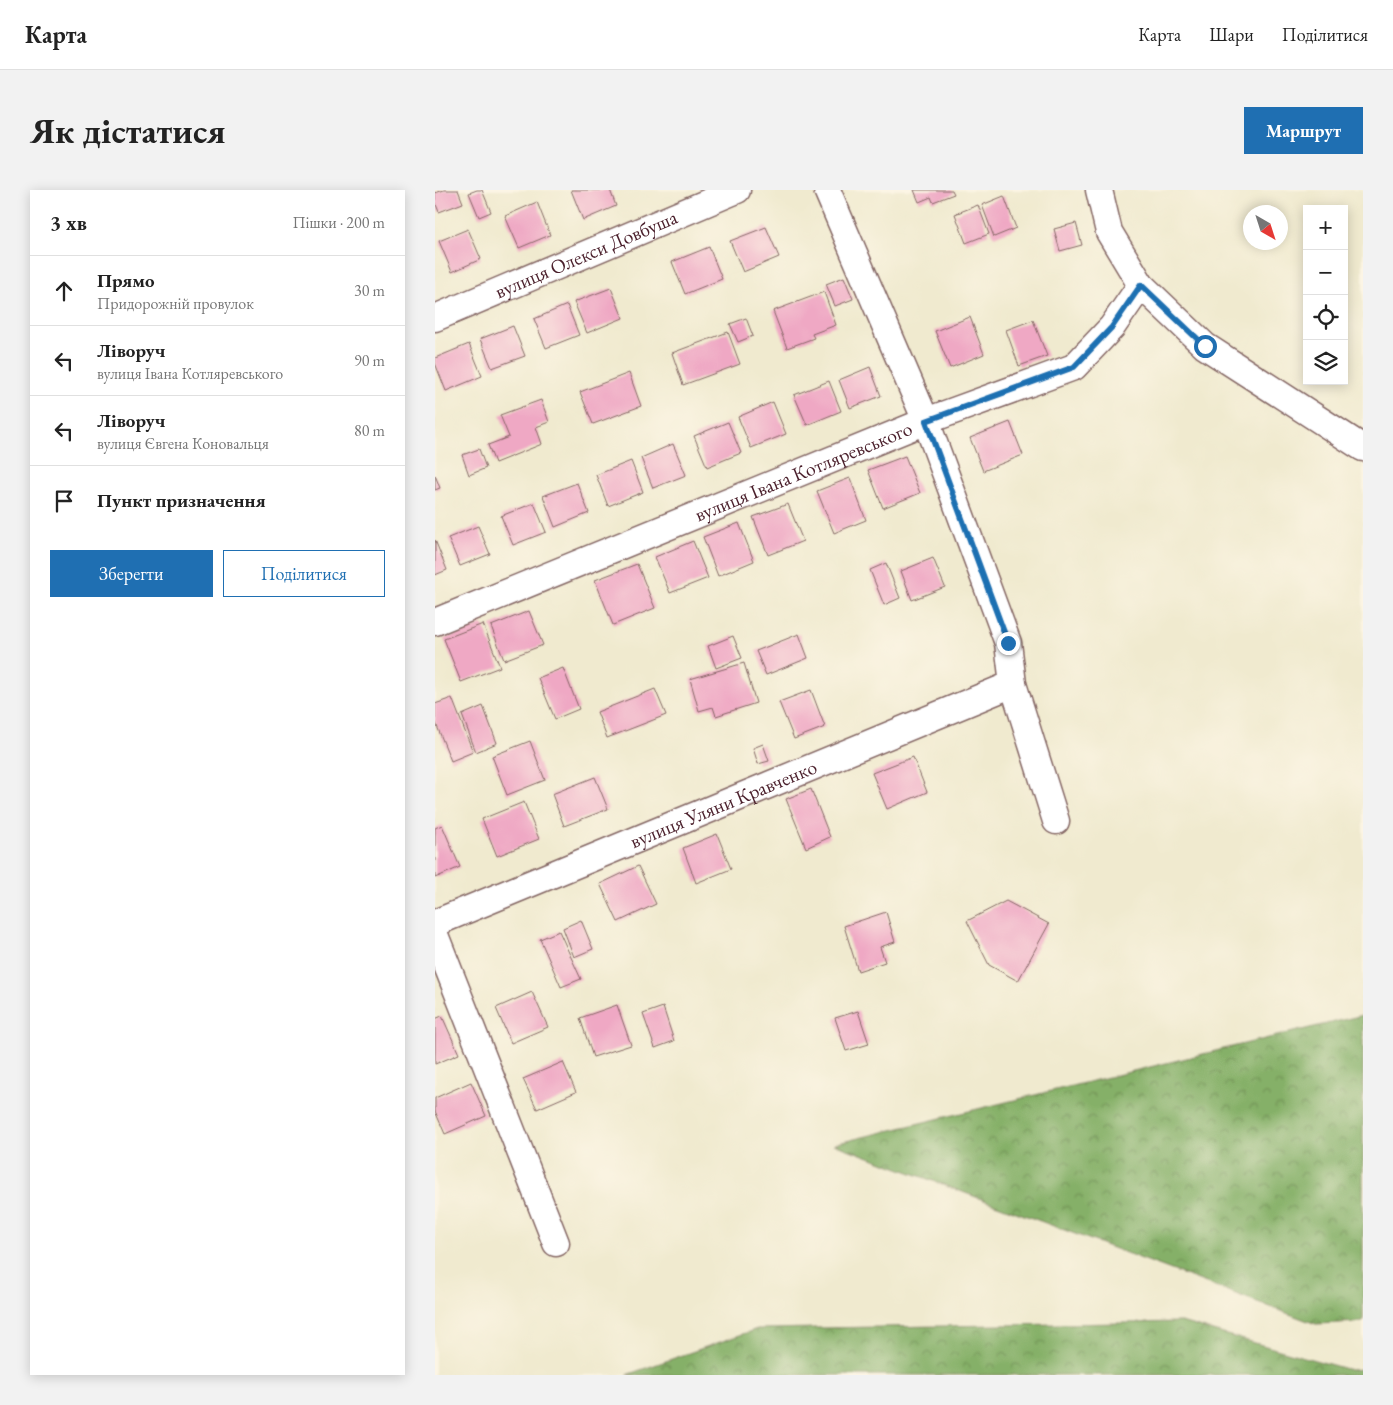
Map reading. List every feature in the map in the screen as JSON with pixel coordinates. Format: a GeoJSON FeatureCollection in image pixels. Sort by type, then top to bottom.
{"type":"FeatureCollection","features":[{"type":"Feature","properties":{"kind":"street","name":"вулиця Олекси Довбуша"},"geometry":{"type":"LineString","coordinates":[[435,318],[737,190]]}},
{"type":"Feature","properties":{"kind":"street"},"geometry":{"type":"LineString","coordinates":[[827,190],[926,421],[1008,643],[1013,684],[1057,821]]}},
{"type":"Feature","properties":{"kind":"street"},"geometry":{"type":"LineString","coordinates":[[1099,190],[1109,232],[1141,285],[1205,346],[1363,448]]}},
{"type":"Feature","properties":{"kind":"street","name":"вулиця Івана Котляревського"},"geometry":{"type":"LineString","coordinates":[[435,622],[926,421],[1074,367],[1112,327],[1141,285]]}},
{"type":"Feature","properties":{"kind":"street","name":"вулиця Уляни Кравченко"},"geometry":{"type":"LineString","coordinates":[[435,923],[1013,684]]}},
{"type":"Feature","properties":{"kind":"street"},"geometry":{"type":"LineString","coordinates":[[435,935],[556,1243]]}},
{"type":"Feature","properties":{"kind":"green space"},"geometry":{"type":"Polygon","coordinates":[[[1363,1015],[1363,1322],[1316,1324],[834,1144],[1363,1015]]]}},
{"type":"Feature","properties":{"kind":"green space"},"geometry":{"type":"Polygon","coordinates":[[[1181,1322],[1350,1370],[1363,1369],[1363,1375],[626,1375],[757,1329],[1181,1322]]]}},
{"type":"Feature","properties":{"kind":"building"},"geometry":{"type":"Polygon","coordinates":[[[444,190],[458,190],[463,203],[439,212],[435,202],[435,193],[444,190]]]}},
{"type":"Feature","properties":{"kind":"building"},"geometry":{"type":"Polygon","coordinates":[[[482,190],[491,212],[479,217],[469,193],[482,190]]]}},
{"type":"Feature","properties":{"kind":"building"},"geometry":{"type":"Polygon","coordinates":[[[571,190],[610,190],[616,206],[583,220],[571,190]]]}},
{"type":"Feature","properties":{"kind":"building"},"geometry":{"type":"Polygon","coordinates":[[[914,190],[952,190],[954,194],[933,202],[931,197],[919,202],[914,190]]]}},
{"type":"Feature","properties":{"kind":"building"},"geometry":{"type":"Polygon","coordinates":[[[1004,196],[1016,228],[994,237],[982,205],[1004,196]]]}},
{"type":"Feature","properties":{"kind":"building"},"geometry":{"type":"Polygon","coordinates":[[[537,202],[550,235],[519,248],[505,216],[537,202]]]}},
{"type":"Feature","properties":{"kind":"building"},"geometry":{"type":"Polygon","coordinates":[[[978,205],[989,234],[966,243],[955,214],[978,205]]]}},
{"type":"Feature","properties":{"kind":"building"},"geometry":{"type":"Polygon","coordinates":[[[1076,223],[1082,245],[1060,251],[1054,229],[1076,223]]]}},
{"type":"Feature","properties":{"kind":"building"},"geometry":{"type":"Polygon","coordinates":[[[766,227],[779,257],[743,272],[730,241],[766,227]]]}},
{"type":"Feature","properties":{"kind":"building"},"geometry":{"type":"Polygon","coordinates":[[[468,229],[481,259],[452,272],[439,241],[468,229]]]}},
{"type":"Feature","properties":{"kind":"building"},"geometry":{"type":"Polygon","coordinates":[[[709,247],[722,279],[685,294],[672,262],[709,247]]]}},
{"type":"Feature","properties":{"kind":"building"},"geometry":{"type":"Polygon","coordinates":[[[844,277],[853,299],[835,306],[826,284],[844,277]]]}},
{"type":"Feature","properties":{"kind":"building"},"geometry":{"type":"Polygon","coordinates":[[[611,288],[623,318],[587,333],[574,302],[611,288]]]}},
{"type":"Feature","properties":{"kind":"building"},"geometry":{"type":"Polygon","coordinates":[[[824,292],[836,325],[812,334],[814,338],[787,348],[773,311],[824,292]]]}},
{"type":"Feature","properties":{"kind":"building"},"geometry":{"type":"Polygon","coordinates":[[[567,305],[579,335],[546,348],[534,319],[567,305]]]}},
{"type":"Feature","properties":{"kind":"building"},"geometry":{"type":"Polygon","coordinates":[[[970,317],[984,354],[950,368],[935,331],[970,317]]]}},
{"type":"Feature","properties":{"kind":"building"},"geometry":{"type":"Polygon","coordinates":[[[746,318],[753,336],[738,342],[730,324],[746,318]]]}},
{"type":"Feature","properties":{"kind":"building"},"geometry":{"type":"Polygon","coordinates":[[[1033,320],[1047,356],[1019,366],[1006,330],[1033,320]]]}},
{"type":"Feature","properties":{"kind":"building"},"geometry":{"type":"Polygon","coordinates":[[[513,326],[525,356],[492,368],[480,339],[513,326]]]}},
{"type":"Feature","properties":{"kind":"building"},"geometry":{"type":"Polygon","coordinates":[[[728,332],[740,364],[683,385],[672,353],[728,332]]]}},
{"type":"Feature","properties":{"kind":"building"},"geometry":{"type":"Polygon","coordinates":[[[469,344],[482,376],[446,391],[435,363],[435,358],[469,344]]]}},
{"type":"Feature","properties":{"kind":"building"},"geometry":{"type":"Polygon","coordinates":[[[870,367],[881,396],[850,408],[839,380],[870,367]]]}},
{"type":"Feature","properties":{"kind":"building"},"geometry":{"type":"Polygon","coordinates":[[[629,373],[641,406],[593,424],[580,392],[629,373]]]}},
{"type":"Feature","properties":{"kind":"building"},"geometry":{"type":"Polygon","coordinates":[[[829,381],[841,411],[807,425],[794,395],[829,381]]]}},
{"type":"Feature","properties":{"kind":"building"},"geometry":{"type":"Polygon","coordinates":[[[541,400],[549,422],[536,427],[542,444],[495,463],[488,445],[509,437],[500,415],[541,400]]]}},
{"type":"Feature","properties":{"kind":"building"},"geometry":{"type":"Polygon","coordinates":[[[773,402],[786,434],[751,448],[738,417],[773,402]]]}},
{"type":"Feature","properties":{"kind":"building"},"geometry":{"type":"Polygon","coordinates":[[[728,422],[741,453],[707,467],[694,436],[728,422]]]}},
{"type":"Feature","properties":{"kind":"building"},"geometry":{"type":"Polygon","coordinates":[[[1010,422],[1023,455],[983,471],[970,438],[1010,422]]]}},
{"type":"Feature","properties":{"kind":"building"},"geometry":{"type":"Polygon","coordinates":[[[673,444],[686,475],[653,488],[641,458],[673,444]]]}},
{"type":"Feature","properties":{"kind":"building"},"geometry":{"type":"Polygon","coordinates":[[[479,449],[486,468],[469,475],[462,455],[479,449]]]}},
{"type":"Feature","properties":{"kind":"building"},"geometry":{"type":"Polygon","coordinates":[[[905,456],[920,493],[883,508],[868,470],[905,456]]]}},
{"type":"Feature","properties":{"kind":"building"},"geometry":{"type":"Polygon","coordinates":[[[631,461],[643,492],[608,506],[596,475],[631,461]]]}},
{"type":"Feature","properties":{"kind":"building"},"geometry":{"type":"Polygon","coordinates":[[[435,475],[440,488],[435,490],[435,475]]]}},
{"type":"Feature","properties":{"kind":"building"},"geometry":{"type":"Polygon","coordinates":[[[850,478],[866,520],[834,533],[817,491],[850,478]]]}},
{"type":"Feature","properties":{"kind":"building"},"geometry":{"type":"Polygon","coordinates":[[[577,483],[589,513],[555,527],[543,496],[577,483]]]}},
{"type":"Feature","properties":{"kind":"building"},"geometry":{"type":"Polygon","coordinates":[[[534,503],[546,532],[513,545],[501,516],[534,503]]]}},
{"type":"Feature","properties":{"kind":"building"},"geometry":{"type":"Polygon","coordinates":[[[788,504],[803,541],[768,555],[753,517],[788,504]]]}},
{"type":"Feature","properties":{"kind":"building"},"geometry":{"type":"Polygon","coordinates":[[[739,523],[754,561],[718,576],[703,537],[739,523]]]}},
{"type":"Feature","properties":{"kind":"building"},"geometry":{"type":"Polygon","coordinates":[[[478,526],[490,554],[460,566],[448,538],[478,526]]]}},
{"type":"Feature","properties":{"kind":"building"},"geometry":{"type":"Polygon","coordinates":[[[435,540],[447,570],[435,575],[435,540]]]}},
{"type":"Feature","properties":{"kind":"building"},"geometry":{"type":"Polygon","coordinates":[[[693,541],[708,578],[670,593],[655,557],[693,541]]]}},
{"type":"Feature","properties":{"kind":"building"},"geometry":{"type":"Polygon","coordinates":[[[933,558],[945,587],[912,600],[901,571],[933,558]]]}},
{"type":"Feature","properties":{"kind":"building"},"geometry":{"type":"Polygon","coordinates":[[[886,563],[900,598],[884,605],[870,570],[886,563]]]}},
{"type":"Feature","properties":{"kind":"building"},"geometry":{"type":"Polygon","coordinates":[[[637,564],[655,608],[613,625],[595,580],[637,564]]]}},
{"type":"Feature","properties":{"kind":"building"},"geometry":{"type":"Polygon","coordinates":[[[529,611],[543,645],[504,660],[491,626],[529,611]]]}},
{"type":"Feature","properties":{"kind":"building"},"geometry":{"type":"Polygon","coordinates":[[[483,624],[500,667],[461,682],[444,639],[483,624]]]}},
{"type":"Feature","properties":{"kind":"building"},"geometry":{"type":"Polygon","coordinates":[[[799,634],[808,658],[766,675],[756,651],[799,634]]]}},
{"type":"Feature","properties":{"kind":"building"},"geometry":{"type":"Polygon","coordinates":[[[733,636],[742,658],[716,668],[708,646],[733,636]]]}},
{"type":"Feature","properties":{"kind":"building"},"geometry":{"type":"Polygon","coordinates":[[[744,663],[756,703],[716,716],[713,707],[699,711],[690,679],[744,663]]]}},
{"type":"Feature","properties":{"kind":"building"},"geometry":{"type":"Polygon","coordinates":[[[563,668],[579,709],[555,719],[538,678],[563,668]]]}},
{"type":"Feature","properties":{"kind":"building"},"geometry":{"type":"Polygon","coordinates":[[[655,689],[666,715],[607,738],[597,712],[655,689]]]}},
{"type":"Feature","properties":{"kind":"building"},"geometry":{"type":"Polygon","coordinates":[[[811,690],[825,727],[794,739],[779,702],[811,690]]]}},
{"type":"Feature","properties":{"kind":"building"},"geometry":{"type":"Polygon","coordinates":[[[452,698],[473,752],[451,761],[435,721],[435,704],[452,698]]]}},
{"type":"Feature","properties":{"kind":"building"},"geometry":{"type":"Polygon","coordinates":[[[483,706],[497,743],[476,752],[462,715],[483,706]]]}},
{"type":"Feature","properties":{"kind":"building"},"geometry":{"type":"Polygon","coordinates":[[[530,741],[545,780],[507,795],[492,756],[530,741]]]}},
{"type":"Feature","properties":{"kind":"building"},"geometry":{"type":"Polygon","coordinates":[[[763,744],[769,761],[758,764],[753,748],[763,744]]]}},
{"type":"Feature","properties":{"kind":"building"},"geometry":{"type":"Polygon","coordinates":[[[913,757],[927,792],[887,809],[872,773],[913,757]]]}},
{"type":"Feature","properties":{"kind":"building"},"geometry":{"type":"Polygon","coordinates":[[[595,777],[608,809],[564,826],[552,794],[595,777]]]}},
{"type":"Feature","properties":{"kind":"building"},"geometry":{"type":"Polygon","coordinates":[[[811,789],[830,837],[806,848],[786,799],[811,789]]]}},
{"type":"Feature","properties":{"kind":"building"},"geometry":{"type":"Polygon","coordinates":[[[524,802],[539,839],[497,856],[482,819],[524,802]]]}},
{"type":"Feature","properties":{"kind":"building"},"geometry":{"type":"Polygon","coordinates":[[[442,825],[460,867],[435,878],[435,828],[442,825]]]}},
{"type":"Feature","properties":{"kind":"building"},"geometry":{"type":"Polygon","coordinates":[[[717,834],[731,869],[696,883],[683,848],[717,834]]]}},
{"type":"Feature","properties":{"kind":"building"},"geometry":{"type":"Polygon","coordinates":[[[638,866],[656,904],[618,922],[600,884],[638,866]]]}},
{"type":"Feature","properties":{"kind":"building"},"geometry":{"type":"Polygon","coordinates":[[[1006,901],[1049,924],[1018,981],[989,965],[967,921],[1006,901]]]}},
{"type":"Feature","properties":{"kind":"building"},"geometry":{"type":"Polygon","coordinates":[[[886,912],[895,942],[880,947],[885,962],[858,971],[844,926],[886,912]]]}},
{"type":"Feature","properties":{"kind":"building"},"geometry":{"type":"Polygon","coordinates":[[[581,920],[593,949],[574,957],[563,928],[581,920]]]}},
{"type":"Feature","properties":{"kind":"building"},"geometry":{"type":"Polygon","coordinates":[[[559,931],[581,979],[561,987],[540,939],[559,931]]]}},
{"type":"Feature","properties":{"kind":"building"},"geometry":{"type":"Polygon","coordinates":[[[532,992],[548,1027],[511,1043],[496,1008],[532,992]]]}},
{"type":"Feature","properties":{"kind":"building"},"geometry":{"type":"Polygon","coordinates":[[[617,1005],[631,1045],[593,1057],[580,1018],[617,1005]]]}},
{"type":"Feature","properties":{"kind":"building"},"geometry":{"type":"Polygon","coordinates":[[[663,1007],[674,1041],[655,1048],[643,1014],[663,1007]]]}},
{"type":"Feature","properties":{"kind":"building"},"geometry":{"type":"Polygon","coordinates":[[[858,1011],[869,1044],[846,1051],[835,1018],[858,1011]]]}},
{"type":"Feature","properties":{"kind":"building"},"geometry":{"type":"Polygon","coordinates":[[[442,1016],[459,1054],[435,1064],[435,1019],[442,1016]]]}},
{"type":"Feature","properties":{"kind":"building"},"geometry":{"type":"Polygon","coordinates":[[[563,1062],[576,1092],[537,1109],[523,1079],[563,1062]]]}},
{"type":"Feature","properties":{"kind":"building"},"geometry":{"type":"Polygon","coordinates":[[[471,1082],[486,1116],[445,1134],[435,1111],[435,1098],[471,1082]]]}},
{"type":"Feature","properties":{"kind":"route"},"geometry":{"type":"LineString","coordinates":[[1008,643],[926,421],[1074,367],[1112,327],[1141,285],[1205,346]]}}]}
